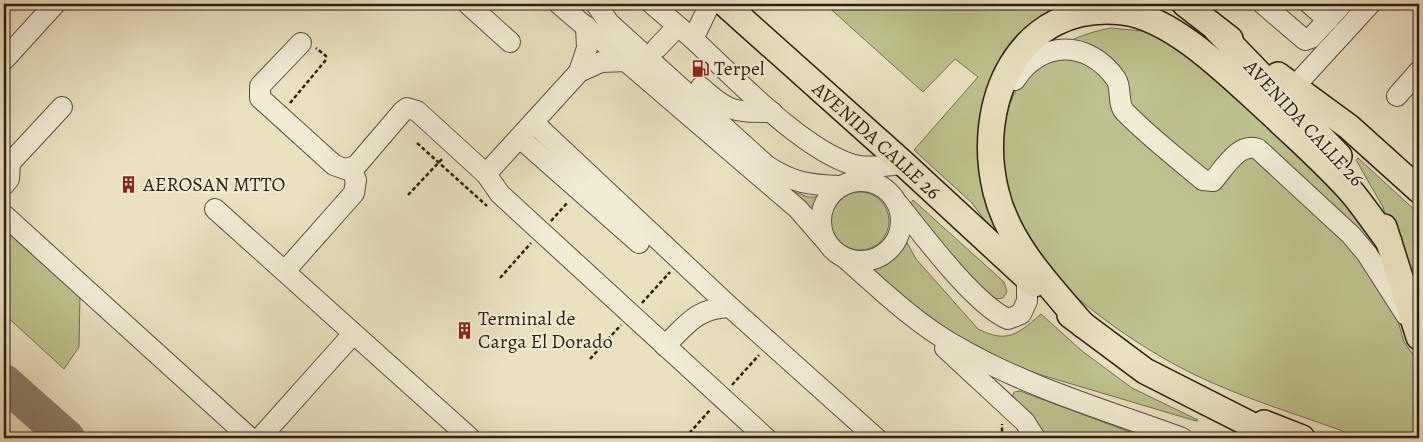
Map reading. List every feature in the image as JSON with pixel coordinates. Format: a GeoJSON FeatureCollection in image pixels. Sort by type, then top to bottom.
{"type":"FeatureCollection","features":[{"type":"Feature","properties":{"kind":"main road","name":"AVENIDA CALLE 26"},"geometry":{"type":"LineString","coordinates":[[725,4],[904,164],[1027,279],[1083,325],[1131,362],[1185,392],[1277,438]]}},
{"type":"Feature","properties":{"kind":"main road","name":"AVENIDA CALLE 26"},"geometry":{"type":"LineString","coordinates":[[1185,4],[1348,127],[1419,190]]}},
{"type":"Feature","properties":{"kind":"main road"},"geometry":{"type":"LineString","coordinates":[[1083,325],[1027,258],[1006,219],[996,192],[991,149],[991,125],[1002,83],[1009,66],[1033,38],[1052,25],[1082,14],[1124,12],[1146,18],[1192,44],[1264,107],[1343,183],[1366,209],[1389,242]]}},
{"type":"Feature","properties":{"kind":"main road","name":"AVENIDA CALLE 26"},"geometry":{"type":"LineString","coordinates":[[1218,30],[1358,177],[1374,204],[1389,242],[1418,335]]}},
{"type":"Feature","properties":{"kind":"main road","name":"AVENIDA CALLE 26"},"geometry":{"type":"LineString","coordinates":[[1185,392],[1302,438]]}},
{"type":"Feature","properties":{"kind":"street"},"geometry":{"type":"LineString","coordinates":[[4,60],[54,4]]}},
{"type":"Feature","properties":{"kind":"street"},"geometry":{"type":"LineString","coordinates":[[468,4],[510,42]]}},
{"type":"Feature","properties":{"kind":"street"},"geometry":{"type":"LineString","coordinates":[[558,4],[798,209],[833,251],[845,258],[907,312],[1025,422],[1035,438]]}},
{"type":"Feature","properties":{"kind":"street"},"geometry":{"type":"LineString","coordinates":[[596,4],[609,23],[767,166],[794,182],[806,185],[840,186]]}},
{"type":"Feature","properties":{"kind":"street"},"geometry":{"type":"LineString","coordinates":[[613,4],[616,10],[721,105],[732,111],[772,112]]}},
{"type":"Feature","properties":{"kind":"street"},"geometry":{"type":"LineString","coordinates":[[652,4],[772,112],[828,155],[856,165],[904,164]]}},
{"type":"Feature","properties":{"kind":"street"},"geometry":{"type":"LineString","coordinates":[[693,39],[710,4]]}},
{"type":"Feature","properties":{"kind":"street"},"geometry":{"type":"LineString","coordinates":[[1196,4],[1218,30]]}},
{"type":"Feature","properties":{"kind":"street"},"geometry":{"type":"LineString","coordinates":[[1263,4],[1305,40],[1311,38],[1342,4]]}},
{"type":"Feature","properties":{"kind":"street"},"geometry":{"type":"LineString","coordinates":[[1310,4],[1328,20]]}},
{"type":"Feature","properties":{"kind":"street"},"geometry":{"type":"LineString","coordinates":[[1294,87],[1370,4]]}},
{"type":"Feature","properties":{"kind":"street"},"geometry":{"type":"LineString","coordinates":[[486,174],[577,74],[587,48],[586,26]]}},
{"type":"Feature","properties":{"kind":"street"},"geometry":{"type":"LineString","coordinates":[[657,48],[677,27]]}},
{"type":"Feature","properties":{"kind":"street"},"geometry":{"type":"LineString","coordinates":[[308,44],[258,90],[260,98],[334,165],[350,168],[360,162],[407,108],[417,111],[486,174],[500,194],[766,438]]}},
{"type":"Feature","properties":{"kind":"street"},"geometry":{"type":"LineString","coordinates":[[991,125],[1022,70],[1033,58],[1058,49],[1082,52],[1110,72],[1117,81],[1122,109],[1203,180],[1213,181],[1242,148],[1251,146],[1258,149],[1351,235],[1367,254],[1418,335]]}},
{"type":"Feature","properties":{"kind":"street"},"geometry":{"type":"LineString","coordinates":[[577,74],[601,62],[627,61]]}},
{"type":"Feature","properties":{"kind":"street"},"geometry":{"type":"LineString","coordinates":[[1397,96],[1419,71]]}},
{"type":"Feature","properties":{"kind":"street"},"geometry":{"type":"LineString","coordinates":[[4,185],[9,179],[7,163],[62,107]]}},
{"type":"Feature","properties":{"kind":"street"},"geometry":{"type":"LineString","coordinates":[[534,123],[730,307],[876,438]]}},
{"type":"Feature","properties":{"kind":"street"},"geometry":{"type":"LineString","coordinates":[[520,138],[638,243]]}},
{"type":"Feature","properties":{"kind":"street"},"geometry":{"type":"LineString","coordinates":[[285,271],[354,193],[356,180],[350,168]]}},
{"type":"Feature","properties":{"kind":"street"},"geometry":{"type":"LineString","coordinates":[[825,240],[821,228],[822,210],[830,194],[840,186],[853,181],[867,181],[880,185],[891,194],[899,205],[902,218],[900,232],[894,244],[885,254],[872,260],[859,262],[845,258]]}},
{"type":"Feature","properties":{"kind":"street","name":"AVENIDA CALLE 26"},"geometry":{"type":"LineString","coordinates":[[899,205],[967,285],[993,311],[1001,316],[1008,319],[1021,314],[1027,301],[1027,279]]}},
{"type":"Feature","properties":{"kind":"street"},"geometry":{"type":"LineString","coordinates":[[216,209],[470,438]]}},
{"type":"Feature","properties":{"kind":"street"},"geometry":{"type":"LineString","coordinates":[[4,215],[250,438]]}},
{"type":"Feature","properties":{"kind":"street"},"geometry":{"type":"LineString","coordinates":[[697,314],[702,280]]}},
{"type":"Feature","properties":{"kind":"street"},"geometry":{"type":"LineString","coordinates":[[665,346],[697,314],[717,308],[730,307]]}},
{"type":"Feature","properties":{"kind":"street"},"geometry":{"type":"LineString","coordinates":[[907,312],[955,346],[994,366],[1036,384],[1182,438]]}},
{"type":"Feature","properties":{"kind":"street"},"geometry":{"type":"LineString","coordinates":[[260,438],[353,334]]}},
{"type":"Feature","properties":{"kind":"path"},"geometry":{"type":"LineString","coordinates":[[280,116],[325,61],[326,56],[308,44]]}},
{"type":"Feature","properties":{"kind":"path"},"geometry":{"type":"LineString","coordinates":[[408,195],[455,145]]}},
{"type":"Feature","properties":{"kind":"green space"},"geometry":{"type":"Polygon","coordinates":[[[825,4],[1150,4],[1166,17],[1083,7],[992,86],[1014,261],[972,203],[914,150],[978,77],[955,59],[923,92],[825,4]]]}},
{"type":"Feature","properties":{"kind":"green space"},"geometry":{"type":"Polygon","coordinates":[[[1111,28],[1142,31],[1188,50],[1348,197],[1370,235],[1380,259],[1404,342],[1419,363],[1419,438],[1356,438],[1340,430],[1212,383],[1172,363],[1110,324],[1070,292],[1036,256],[1023,237],[1003,178],[1001,151],[1007,113],[1022,79],[1046,55],[1076,38],[1111,28]]]}},
{"type":"Feature","properties":{"kind":"green space"},"geometry":{"type":"Polygon","coordinates":[[[1358,158],[1419,214],[1419,324],[1383,207],[1356,160],[1358,158]]]}},
{"type":"Feature","properties":{"kind":"green space"},"geometry":{"type":"Polygon","coordinates":[[[782,187],[808,197],[820,197],[814,216],[782,187]]]}},
{"type":"Feature","properties":{"kind":"green space"},"geometry":{"type":"Polygon","coordinates":[[[854,192],[866,192],[881,200],[889,215],[889,227],[881,242],[866,250],[854,250],[839,242],[831,227],[831,215],[839,200],[854,192]]]}},
{"type":"Feature","properties":{"kind":"green space"},"geometry":{"type":"Polygon","coordinates":[[[913,200],[1004,282],[1007,292],[1003,298],[992,299],[933,238],[910,204],[913,200]]]}},
{"type":"Feature","properties":{"kind":"green space"},"geometry":{"type":"Polygon","coordinates":[[[4,226],[80,295],[79,347],[64,369],[4,314],[4,226]]]}},
{"type":"Feature","properties":{"kind":"green space"},"geometry":{"type":"Polygon","coordinates":[[[906,241],[916,259],[978,329],[997,336],[1012,335],[1026,327],[1041,314],[1082,351],[1132,388],[1198,420],[1196,421],[1038,374],[1008,362],[951,332],[868,271],[890,260],[899,252],[906,241]]]}},
{"type":"Feature","properties":{"kind":"green space"},"geometry":{"type":"Polygon","coordinates":[[[1020,391],[1146,438],[1045,438],[1012,398],[1014,392],[1020,391]]]}},
{"type":"Feature","properties":{"kind":"taxiway"},"geometry":{"type":"LineString","coordinates":[[4,382],[67,438]]}},
{"type":"Feature","properties":{"kind":"place","name":"Terpel"},"geometry":{"type":"Point","coordinates":[700,68]}},
{"type":"Feature","properties":{"kind":"place","name":"AEROSAN MTTO"},"geometry":{"type":"Point","coordinates":[129,184]}},
{"type":"Feature","properties":{"kind":"place","name":"Terminal de Carga El Dorado"},"geometry":{"type":"Point","coordinates":[464,330]}}]}
